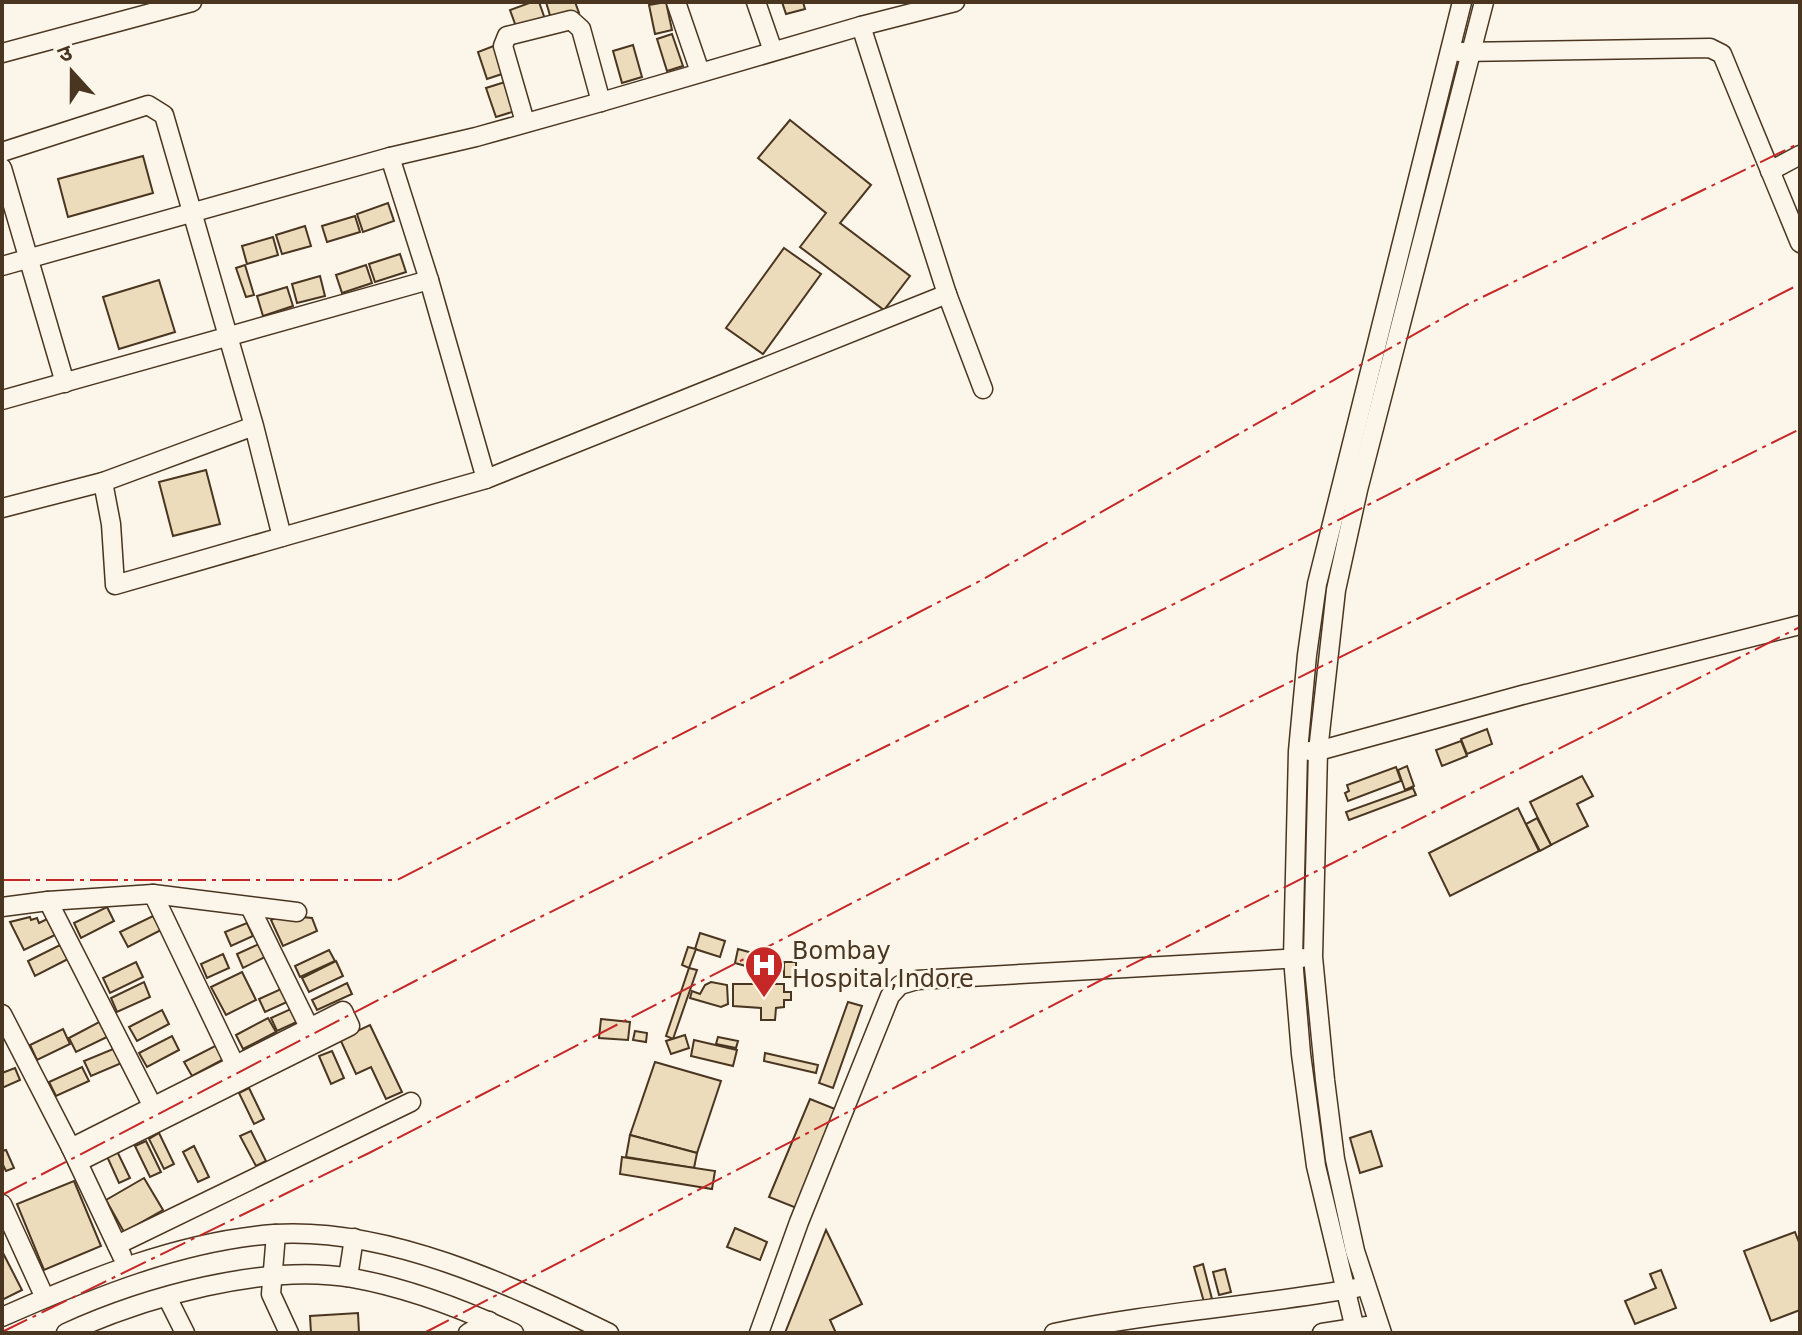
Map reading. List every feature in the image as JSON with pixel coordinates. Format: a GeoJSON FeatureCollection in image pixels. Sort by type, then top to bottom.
{"type":"FeatureCollection","features":[{"type":"Feature","properties":{"kind":"street"},"geometry":{"type":"LineString","coordinates":[[2,53],[192,2]]}},
{"type":"Feature","properties":{"kind":"street"},"geometry":{"type":"LineString","coordinates":[[676,2],[700,72]]}},
{"type":"Feature","properties":{"kind":"street"},"geometry":{"type":"LineString","coordinates":[[756,2],[773,51]]}},
{"type":"Feature","properties":{"kind":"street"},"geometry":{"type":"LineString","coordinates":[[2,266],[955,2]]}},
{"type":"Feature","properties":{"kind":"street"},"geometry":{"type":"LineString","coordinates":[[1356,1331],[1316,1166],[1301,1054],[1293,958],[1298,751],[1317,584],[1462,2]]}},
{"type":"Feature","properties":{"kind":"street"},"geometry":{"type":"LineString","coordinates":[[1322,1333],[1380,1328],[1355,1251],[1335,1159],[1313,957],[1318,751],[1336,590],[1358,490],[1484,2]]}},
{"type":"Feature","properties":{"kind":"street"},"geometry":{"type":"LineString","coordinates":[[525,122],[503,46],[507,36],[516,33],[571,20],[577,23],[601,102]]}},
{"type":"Feature","properties":{"kind":"street"},"geometry":{"type":"LineString","coordinates":[[861,26],[947,294],[983,389]]}},
{"type":"Feature","properties":{"kind":"street"},"geometry":{"type":"LineString","coordinates":[[1448,52],[1710,48],[1722,54],[1800,243]]}},
{"type":"Feature","properties":{"kind":"street"},"geometry":{"type":"LineString","coordinates":[[2,152],[148,105],[164,115],[254,426],[282,537]]}},
{"type":"Feature","properties":{"kind":"street"},"geometry":{"type":"LineString","coordinates":[[1770,171],[1800,155]]}},
{"type":"Feature","properties":{"kind":"street"},"geometry":{"type":"LineString","coordinates":[[390,157],[486,479]]}},
{"type":"Feature","properties":{"kind":"street"},"geometry":{"type":"LineString","coordinates":[[2,168],[65,383]]}},
{"type":"Feature","properties":{"kind":"street"},"geometry":{"type":"LineString","coordinates":[[2,400],[429,280]]}},
{"type":"Feature","properties":{"kind":"street"},"geometry":{"type":"LineString","coordinates":[[103,482],[111,524],[115,585],[486,479],[947,294]]}},
{"type":"Feature","properties":{"kind":"street"},"geometry":{"type":"LineString","coordinates":[[2,508],[103,482],[254,426]]}},
{"type":"Feature","properties":{"kind":"street"},"geometry":{"type":"LineString","coordinates":[[1298,751],[1318,751],[1800,625]]}},
{"type":"Feature","properties":{"kind":"street"},"geometry":{"type":"LineString","coordinates":[[153,894],[235,1065]]}},
{"type":"Feature","properties":{"kind":"street"},"geometry":{"type":"LineString","coordinates":[[2,907],[153,894],[297,912]]}},
{"type":"Feature","properties":{"kind":"street"},"geometry":{"type":"LineString","coordinates":[[48,901],[153,1107]]}},
{"type":"Feature","properties":{"kind":"street"},"geometry":{"type":"LineString","coordinates":[[250,907],[309,1027]]}},
{"type":"Feature","properties":{"kind":"street"},"geometry":{"type":"LineString","coordinates":[[759,1333],[851,1090],[890,996],[900,985],[917,980],[1313,957]]}},
{"type":"Feature","properties":{"kind":"street"},"geometry":{"type":"LineString","coordinates":[[343,1011],[350,1026],[75,1155],[153,1107],[343,1011]]}},
{"type":"Feature","properties":{"kind":"street"},"geometry":{"type":"LineString","coordinates":[[2,1014],[75,1155],[127,1266]]}},
{"type":"Feature","properties":{"kind":"street"},"geometry":{"type":"LineString","coordinates":[[117,1245],[411,1102]]}},
{"type":"Feature","properties":{"kind":"street"},"geometry":{"type":"LineString","coordinates":[[2,1204],[45,1298]]}},
{"type":"Feature","properties":{"kind":"street"},"geometry":{"type":"LineString","coordinates":[[2,1317],[127,1266],[214,1242],[276,1234],[354,1238],[450,1262],[609,1333]]}},
{"type":"Feature","properties":{"kind":"street"},"geometry":{"type":"LineString","coordinates":[[276,1234],[272,1299],[289,1333]]}},
{"type":"Feature","properties":{"kind":"street"},"geometry":{"type":"LineString","coordinates":[[348,1277],[354,1238]]}},
{"type":"Feature","properties":{"kind":"street"},"geometry":{"type":"LineString","coordinates":[[75,1331],[167,1297],[232,1281],[273,1275],[348,1277],[429,1299],[514,1333]]}},
{"type":"Feature","properties":{"kind":"street"},"geometry":{"type":"LineString","coordinates":[[1054,1333],[1174,1312],[1366,1286]]}},
{"type":"Feature","properties":{"kind":"street"},"geometry":{"type":"LineString","coordinates":[[167,1297],[185,1333]]}},
{"type":"Feature","properties":{"kind":"street"},"geometry":{"type":"LineString","coordinates":[[468,1333],[489,1321]]}},
{"type":"Feature","properties":{"kind":"building"},"geometry":{"type":"Polygon","coordinates":[[[539,2],[546,22],[518,32],[510,10],[539,2]]]}},
{"type":"Feature","properties":{"kind":"building"},"geometry":{"type":"Polygon","coordinates":[[[546,2],[575,2],[579,13],[552,22],[546,2]]]}},
{"type":"Feature","properties":{"kind":"building"},"geometry":{"type":"Polygon","coordinates":[[[666,2],[672,30],[655,34],[649,5],[666,2]]]}},
{"type":"Feature","properties":{"kind":"building"},"geometry":{"type":"Polygon","coordinates":[[[782,2],[803,2],[805,9],[786,14],[782,2]]]}},
{"type":"Feature","properties":{"kind":"building"},"geometry":{"type":"Polygon","coordinates":[[[672,34],[683,66],[667,71],[657,39],[672,34]]]}},
{"type":"Feature","properties":{"kind":"building"},"geometry":{"type":"Polygon","coordinates":[[[496,45],[505,73],[487,79],[478,52],[496,45]]]}},
{"type":"Feature","properties":{"kind":"building"},"geometry":{"type":"Polygon","coordinates":[[[633,45],[642,77],[622,83],[613,51],[633,45]]]}},
{"type":"Feature","properties":{"kind":"building"},"geometry":{"type":"Polygon","coordinates":[[[505,82],[515,111],[496,117],[486,88],[505,82]]]}},
{"type":"Feature","properties":{"kind":"building"},"geometry":{"type":"Polygon","coordinates":[[[790,120],[871,185],[840,223],[910,276],[884,310],[800,247],[826,213],[758,158],[790,120]]]}},
{"type":"Feature","properties":{"kind":"building"},"geometry":{"type":"Polygon","coordinates":[[[143,156],[153,193],[68,217],[58,179],[143,156]]]}},
{"type":"Feature","properties":{"kind":"building"},"geometry":{"type":"Polygon","coordinates":[[[388,203],[394,221],[363,232],[357,214],[388,203]]]}},
{"type":"Feature","properties":{"kind":"building"},"geometry":{"type":"Polygon","coordinates":[[[355,216],[360,232],[327,242],[322,226],[355,216]]]}},
{"type":"Feature","properties":{"kind":"building"},"geometry":{"type":"Polygon","coordinates":[[[305,226],[311,246],[282,254],[276,235],[305,226]]]}},
{"type":"Feature","properties":{"kind":"building"},"geometry":{"type":"Polygon","coordinates":[[[273,237],[278,255],[247,264],[242,246],[273,237]]]}},
{"type":"Feature","properties":{"kind":"building"},"geometry":{"type":"Polygon","coordinates":[[[784,248],[821,274],[763,354],[726,328],[784,248]]]}},
{"type":"Feature","properties":{"kind":"building"},"geometry":{"type":"Polygon","coordinates":[[[400,254],[406,272],[375,282],[369,264],[400,254]]]}},
{"type":"Feature","properties":{"kind":"building"},"geometry":{"type":"Polygon","coordinates":[[[245,265],[254,295],[246,297],[236,268],[245,265]]]}},
{"type":"Feature","properties":{"kind":"building"},"geometry":{"type":"Polygon","coordinates":[[[366,265],[372,283],[342,293],[336,275],[366,265]]]}},
{"type":"Feature","properties":{"kind":"building"},"geometry":{"type":"Polygon","coordinates":[[[320,276],[325,296],[297,303],[292,284],[320,276]]]}},
{"type":"Feature","properties":{"kind":"building"},"geometry":{"type":"Polygon","coordinates":[[[159,280],[175,332],[119,349],[103,297],[159,280]]]}},
{"type":"Feature","properties":{"kind":"building"},"geometry":{"type":"Polygon","coordinates":[[[287,287],[293,306],[263,316],[257,296],[287,287]]]}},
{"type":"Feature","properties":{"kind":"building"},"geometry":{"type":"Polygon","coordinates":[[[206,470],[220,524],[173,536],[159,482],[206,470]]]}},
{"type":"Feature","properties":{"kind":"building"},"geometry":{"type":"Polygon","coordinates":[[[1487,729],[1492,744],[1467,754],[1461,739],[1487,729]]]}},
{"type":"Feature","properties":{"kind":"building"},"geometry":{"type":"Polygon","coordinates":[[[1461,741],[1467,756],[1442,766],[1436,750],[1461,741]]]}},
{"type":"Feature","properties":{"kind":"building"},"geometry":{"type":"Polygon","coordinates":[[[1407,766],[1414,786],[1405,790],[1398,770],[1407,766]]]}},
{"type":"Feature","properties":{"kind":"building"},"geometry":{"type":"Polygon","coordinates":[[[1396,767],[1401,781],[1348,801],[1345,793],[1349,791],[1347,785],[1396,767]]]}},
{"type":"Feature","properties":{"kind":"building"},"geometry":{"type":"Polygon","coordinates":[[[1582,776],[1593,796],[1577,804],[1588,826],[1551,845],[1530,802],[1582,776]]]}},
{"type":"Feature","properties":{"kind":"building"},"geometry":{"type":"Polygon","coordinates":[[[1413,788],[1416,795],[1349,820],[1346,812],[1413,788]]]}},
{"type":"Feature","properties":{"kind":"building"},"geometry":{"type":"Polygon","coordinates":[[[1518,808],[1539,851],[1450,896],[1429,853],[1518,808]]]}},
{"type":"Feature","properties":{"kind":"building"},"geometry":{"type":"Polygon","coordinates":[[[1537,818],[1551,845],[1540,851],[1526,824],[1537,818]]]}},
{"type":"Feature","properties":{"kind":"building"},"geometry":{"type":"Polygon","coordinates":[[[107,907],[114,921],[81,938],[74,923],[107,907]]]}},
{"type":"Feature","properties":{"kind":"building"},"geometry":{"type":"Polygon","coordinates":[[[282,915],[312,918],[317,931],[283,946],[271,920],[282,915]]]}},
{"type":"Feature","properties":{"kind":"building"},"geometry":{"type":"Polygon","coordinates":[[[153,916],[161,930],[128,947],[120,932],[153,916]]]}},
{"type":"Feature","properties":{"kind":"building"},"geometry":{"type":"Polygon","coordinates":[[[30,917],[31,920],[37,918],[39,923],[47,919],[55,935],[24,950],[10,922],[30,917]]]}},
{"type":"Feature","properties":{"kind":"building"},"geometry":{"type":"Polygon","coordinates":[[[247,923],[253,936],[231,946],[225,932],[247,923]]]}},
{"type":"Feature","properties":{"kind":"building"},"geometry":{"type":"Polygon","coordinates":[[[700,933],[725,941],[720,957],[695,949],[700,933]]]}},
{"type":"Feature","properties":{"kind":"building"},"geometry":{"type":"Polygon","coordinates":[[[259,944],[265,957],[243,968],[237,954],[259,944]]]}},
{"type":"Feature","properties":{"kind":"building"},"geometry":{"type":"Polygon","coordinates":[[[60,945],[68,959],[35,976],[28,961],[60,945]]]}},
{"type":"Feature","properties":{"kind":"building"},"geometry":{"type":"Polygon","coordinates":[[[688,947],[696,949],[689,968],[682,965],[688,947]]]}},
{"type":"Feature","properties":{"kind":"building"},"geometry":{"type":"Polygon","coordinates":[[[738,949],[782,961],[778,975],[735,963],[738,949]]]}},
{"type":"Feature","properties":{"kind":"building"},"geometry":{"type":"Polygon","coordinates":[[[329,950],[335,961],[300,977],[295,966],[329,950]]]}},
{"type":"Feature","properties":{"kind":"building"},"geometry":{"type":"Polygon","coordinates":[[[223,954],[229,968],[207,978],[201,964],[223,954]]]}},
{"type":"Feature","properties":{"kind":"building"},"geometry":{"type":"Polygon","coordinates":[[[336,961],[343,976],[309,992],[302,978],[336,961]]]}},
{"type":"Feature","properties":{"kind":"building"},"geometry":{"type":"Polygon","coordinates":[[[136,962],[143,977],[110,993],[103,978],[136,962]]]}},
{"type":"Feature","properties":{"kind":"building"},"geometry":{"type":"Polygon","coordinates":[[[784,962],[796,962],[796,977],[784,977],[784,962]]]}},
{"type":"Feature","properties":{"kind":"building"},"geometry":{"type":"Polygon","coordinates":[[[689,968],[697,970],[673,1039],[666,1036],[689,968]]]}},
{"type":"Feature","properties":{"kind":"building"},"geometry":{"type":"Polygon","coordinates":[[[242,972],[256,1000],[226,1015],[211,987],[242,972]]]}},
{"type":"Feature","properties":{"kind":"building"},"geometry":{"type":"Polygon","coordinates":[[[144,982],[150,997],[117,1012],[111,998],[144,982]]]}},
{"type":"Feature","properties":{"kind":"building"},"geometry":{"type":"Polygon","coordinates":[[[711,982],[727,985],[728,1004],[721,1007],[690,998],[692,991],[700,994],[711,982]]]}},
{"type":"Feature","properties":{"kind":"building"},"geometry":{"type":"Polygon","coordinates":[[[347,983],[352,994],[317,1010],[312,1000],[347,983]]]}},
{"type":"Feature","properties":{"kind":"building"},"geometry":{"type":"Polygon","coordinates":[[[733,984],[784,984],[784,992],[791,992],[791,1000],[784,1000],[784,1007],[776,1008],[775,1020],[761,1020],[761,1008],[733,1006],[733,984]]]}},
{"type":"Feature","properties":{"kind":"building"},"geometry":{"type":"Polygon","coordinates":[[[281,989],[287,1002],[265,1012],[259,999],[281,989]]]}},
{"type":"Feature","properties":{"kind":"building"},"geometry":{"type":"Polygon","coordinates":[[[848,1002],[862,1006],[833,1088],[819,1083],[848,1002]]]}},
{"type":"Feature","properties":{"kind":"building"},"geometry":{"type":"Polygon","coordinates":[[[293,1008],[299,1021],[277,1031],[271,1018],[293,1008]]]}},
{"type":"Feature","properties":{"kind":"building"},"geometry":{"type":"Polygon","coordinates":[[[162,1010],[169,1024],[137,1041],[129,1027],[162,1010]]]}},
{"type":"Feature","properties":{"kind":"building"},"geometry":{"type":"Polygon","coordinates":[[[268,1018],[276,1032],[243,1049],[236,1035],[268,1018]]]}},
{"type":"Feature","properties":{"kind":"building"},"geometry":{"type":"Polygon","coordinates":[[[601,1019],[630,1022],[628,1040],[599,1038],[601,1019]]]}},
{"type":"Feature","properties":{"kind":"building"},"geometry":{"type":"Polygon","coordinates":[[[101,1021],[109,1036],[76,1052],[69,1038],[101,1021]]]}},
{"type":"Feature","properties":{"kind":"building"},"geometry":{"type":"Polygon","coordinates":[[[370,1025],[402,1092],[386,1099],[371,1067],[356,1074],[340,1039],[370,1025]]]}},
{"type":"Feature","properties":{"kind":"building"},"geometry":{"type":"Polygon","coordinates":[[[63,1029],[70,1044],[37,1060],[30,1045],[63,1029]]]}},
{"type":"Feature","properties":{"kind":"building"},"geometry":{"type":"Polygon","coordinates":[[[635,1031],[647,1033],[646,1042],[633,1040],[635,1031]]]}},
{"type":"Feature","properties":{"kind":"building"},"geometry":{"type":"Polygon","coordinates":[[[685,1035],[689,1048],[671,1054],[666,1041],[685,1035]]]}},
{"type":"Feature","properties":{"kind":"building"},"geometry":{"type":"Polygon","coordinates":[[[172,1036],[179,1050],[147,1067],[139,1053],[172,1036]]]}},
{"type":"Feature","properties":{"kind":"building"},"geometry":{"type":"Polygon","coordinates":[[[718,1037],[738,1041],[736,1048],[716,1044],[718,1037]]]}},
{"type":"Feature","properties":{"kind":"building"},"geometry":{"type":"Polygon","coordinates":[[[694,1040],[737,1050],[733,1066],[691,1056],[694,1040]]]}},
{"type":"Feature","properties":{"kind":"building"},"geometry":{"type":"Polygon","coordinates":[[[217,1045],[224,1059],[192,1076],[184,1062],[217,1045]]]}},
{"type":"Feature","properties":{"kind":"building"},"geometry":{"type":"Polygon","coordinates":[[[118,1047],[124,1062],[91,1076],[84,1061],[118,1047]]]}},
{"type":"Feature","properties":{"kind":"building"},"geometry":{"type":"Polygon","coordinates":[[[332,1051],[344,1078],[331,1084],[319,1056],[332,1051]]]}},
{"type":"Feature","properties":{"kind":"building"},"geometry":{"type":"Polygon","coordinates":[[[765,1053],[818,1065],[816,1073],[764,1061],[765,1053]]]}},
{"type":"Feature","properties":{"kind":"building"},"geometry":{"type":"Polygon","coordinates":[[[655,1062],[721,1081],[697,1153],[630,1135],[655,1062]]]}},
{"type":"Feature","properties":{"kind":"building"},"geometry":{"type":"Polygon","coordinates":[[[82,1067],[89,1081],[56,1096],[49,1082],[82,1067]]]}},
{"type":"Feature","properties":{"kind":"building"},"geometry":{"type":"Polygon","coordinates":[[[15,1068],[20,1080],[2,1088],[2,1073],[15,1068]]]}},
{"type":"Feature","properties":{"kind":"building"},"geometry":{"type":"Polygon","coordinates":[[[249,1088],[264,1119],[254,1124],[239,1093],[249,1088]]]}},
{"type":"Feature","properties":{"kind":"building"},"geometry":{"type":"Polygon","coordinates":[[[810,1099],[840,1111],[799,1209],[769,1197],[810,1099]]]}},
{"type":"Feature","properties":{"kind":"building"},"geometry":{"type":"Polygon","coordinates":[[[251,1131],[266,1161],[256,1166],[240,1136],[251,1131]]]}},
{"type":"Feature","properties":{"kind":"building"},"geometry":{"type":"Polygon","coordinates":[[[1371,1131],[1382,1166],[1360,1173],[1350,1138],[1371,1131]]]}},
{"type":"Feature","properties":{"kind":"building"},"geometry":{"type":"Polygon","coordinates":[[[159,1133],[174,1164],[164,1169],[149,1139],[159,1133]]]}},
{"type":"Feature","properties":{"kind":"building"},"geometry":{"type":"Polygon","coordinates":[[[630,1135],[697,1153],[694,1168],[626,1157],[630,1135]]]}},
{"type":"Feature","properties":{"kind":"building"},"geometry":{"type":"Polygon","coordinates":[[[146,1141],[161,1172],[150,1177],[135,1146],[146,1141]]]}},
{"type":"Feature","properties":{"kind":"building"},"geometry":{"type":"Polygon","coordinates":[[[194,1146],[209,1177],[198,1182],[183,1152],[194,1146]]]}},
{"type":"Feature","properties":{"kind":"building"},"geometry":{"type":"Polygon","coordinates":[[[115,1147],[130,1178],[119,1183],[105,1152],[115,1147]]]}},
{"type":"Feature","properties":{"kind":"building"},"geometry":{"type":"Polygon","coordinates":[[[6,1150],[14,1168],[6,1171],[2,1151],[6,1150]]]}},
{"type":"Feature","properties":{"kind":"building"},"geometry":{"type":"Polygon","coordinates":[[[622,1157],[715,1171],[712,1189],[620,1174],[622,1157]]]}},
{"type":"Feature","properties":{"kind":"building"},"geometry":{"type":"Polygon","coordinates":[[[144,1178],[163,1210],[124,1232],[106,1200],[144,1178]]]}},
{"type":"Feature","properties":{"kind":"building"},"geometry":{"type":"Polygon","coordinates":[[[74,1181],[101,1246],[44,1270],[17,1204],[74,1181]]]}},
{"type":"Feature","properties":{"kind":"building"},"geometry":{"type":"Polygon","coordinates":[[[735,1228],[767,1242],[760,1260],[727,1247],[735,1228]]]}},
{"type":"Feature","properties":{"kind":"building"},"geometry":{"type":"Polygon","coordinates":[[[826,1230],[862,1304],[830,1320],[836,1333],[785,1333],[826,1230]]]}},
{"type":"Feature","properties":{"kind":"building"},"geometry":{"type":"Polygon","coordinates":[[[1795,1232],[1800,1245],[1800,1310],[1771,1321],[1744,1251],[1795,1232]]]}},
{"type":"Feature","properties":{"kind":"building"},"geometry":{"type":"Polygon","coordinates":[[[2,1251],[22,1290],[2,1300],[2,1251]]]}},
{"type":"Feature","properties":{"kind":"building"},"geometry":{"type":"Polygon","coordinates":[[[1203,1264],[1212,1299],[1204,1302],[1194,1267],[1203,1264]]]}},
{"type":"Feature","properties":{"kind":"building"},"geometry":{"type":"Polygon","coordinates":[[[1225,1269],[1231,1292],[1219,1295],[1213,1272],[1225,1269]]]}},
{"type":"Feature","properties":{"kind":"building"},"geometry":{"type":"Polygon","coordinates":[[[1661,1270],[1676,1308],[1635,1324],[1625,1301],[1656,1288],[1650,1274],[1661,1270]]]}},
{"type":"Feature","properties":{"kind":"building"},"geometry":{"type":"Polygon","coordinates":[[[358,1313],[359,1333],[311,1333],[310,1316],[358,1313]]]}},
{"type":"Feature","properties":{"kind":"power"},"geometry":{"type":"LineString","coordinates":[[2,880],[397,880],[978,582],[1466,305],[1800,143]]}},
{"type":"Feature","properties":{"kind":"power"},"geometry":{"type":"LineString","coordinates":[[2,1195],[502,936],[1176,603],[1800,284]]}},
{"type":"Feature","properties":{"kind":"power"},"geometry":{"type":"LineString","coordinates":[[2,1332],[369,1153],[1032,810],[1800,429]]}},
{"type":"Feature","properties":{"kind":"power"},"geometry":{"type":"LineString","coordinates":[[424,1333],[1107,977],[1800,627]]}},
{"type":"Feature","properties":{"kind":"place","name":"Bombay Hospital,Indore"},"geometry":{"type":"Point","coordinates":[764,999]}}]}
